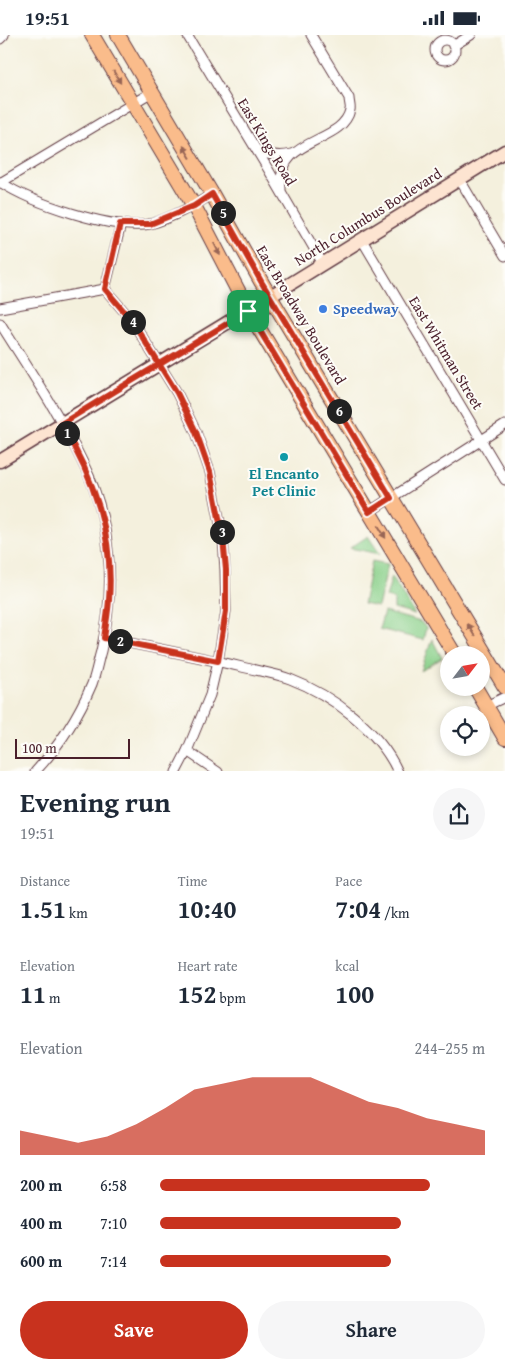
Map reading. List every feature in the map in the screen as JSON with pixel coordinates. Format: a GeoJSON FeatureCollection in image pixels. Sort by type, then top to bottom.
{"type":"FeatureCollection","features":[{"type":"Feature","properties":{"kind":"main road"},"geometry":{"type":"LineString","coordinates":[[92,35],[194,206],[248,311],[450,646]]}},
{"type":"Feature","properties":{"kind":"main road","name":"East Broadway Boulevard"},"geometry":{"type":"LineString","coordinates":[[118,35],[270,296],[505,687]]}},
{"type":"Feature","properties":{"kind":"main road"},"geometry":{"type":"LineString","coordinates":[[480,696],[486,706]]}},
{"type":"Feature","properties":{"kind":"main road"},"geometry":{"type":"LineString","coordinates":[[490,713],[505,738]]}},
{"type":"Feature","properties":{"kind":"street"},"geometry":{"type":"LineString","coordinates":[[0,39],[4,35]]}},
{"type":"Feature","properties":{"kind":"street","name":"East Kings Road"},"geometry":{"type":"LineString","coordinates":[[187,35],[282,192],[323,264]]}},
{"type":"Feature","properties":{"kind":"street"},"geometry":{"type":"LineString","coordinates":[[282,192],[282,172],[288,158],[333,130],[343,122],[350,110],[349,98],[311,35]]}},
{"type":"Feature","properties":{"kind":"street"},"geometry":{"type":"LineString","coordinates":[[453,46],[471,35]]}},
{"type":"Feature","properties":{"kind":"street"},"geometry":{"type":"LineString","coordinates":[[0,183],[152,92]]}},
{"type":"Feature","properties":{"kind":"street"},"geometry":{"type":"LineString","coordinates":[[257,150],[267,155],[282,156],[293,154]]}},
{"type":"Feature","properties":{"kind":"street","name":"North Columbus Boulevard"},"geometry":{"type":"LineString","coordinates":[[0,461],[248,311],[505,151]]}},
{"type":"Feature","properties":{"kind":"street"},"geometry":{"type":"LineString","coordinates":[[460,180],[505,256]]}},
{"type":"Feature","properties":{"kind":"street"},"geometry":{"type":"LineString","coordinates":[[0,183],[41,202],[86,217],[120,224],[150,224],[194,206],[212,194]]}},
{"type":"Feature","properties":{"kind":"street"},"geometry":{"type":"LineString","coordinates":[[105,289],[120,224]]}},
{"type":"Feature","properties":{"kind":"street","name":"East Whitman Street"},"geometry":{"type":"LineString","coordinates":[[362,240],[505,480]]}},
{"type":"Feature","properties":{"kind":"street"},"geometry":{"type":"LineString","coordinates":[[0,308],[105,289]]}},
{"type":"Feature","properties":{"kind":"street"},"geometry":{"type":"LineString","coordinates":[[105,289],[133,322],[160,364],[196,432],[210,472],[223,538],[226,570],[226,611],[218,661],[210,695],[187,751],[176,771]]}},
{"type":"Feature","properties":{"kind":"street"},"geometry":{"type":"LineString","coordinates":[[0,323],[84,463],[107,533],[110,599],[104,638],[93,681],[75,719],[53,752],[35,771]]}},
{"type":"Feature","properties":{"kind":"street"},"geometry":{"type":"LineString","coordinates":[[369,512],[505,425]]}},
{"type":"Feature","properties":{"kind":"street"},"geometry":{"type":"LineString","coordinates":[[104,638],[218,661],[289,679],[320,693],[346,710],[371,733],[398,771]]}},
{"type":"Feature","properties":{"kind":"street"},"geometry":{"type":"LineString","coordinates":[[486,706],[505,697]]}},
{"type":"Feature","properties":{"kind":"street"},"geometry":{"type":"LineString","coordinates":[[187,751],[218,771]]}},
{"type":"Feature","properties":{"kind":"green space"},"geometry":{"type":"Polygon","coordinates":[[[368,536],[380,554],[350,548],[368,536]]]}},
{"type":"Feature","properties":{"kind":"green space"},"geometry":{"type":"Polygon","coordinates":[[[372,561],[388,564],[378,607],[363,604],[372,561]]]}},
{"type":"Feature","properties":{"kind":"green space"},"geometry":{"type":"Polygon","coordinates":[[[392,576],[415,615],[394,609],[394,599],[386,597],[392,576]]]}},
{"type":"Feature","properties":{"kind":"green space"},"geometry":{"type":"Polygon","coordinates":[[[384,612],[421,622],[426,628],[423,640],[379,629],[384,612]]]}},
{"type":"Feature","properties":{"kind":"green space"},"geometry":{"type":"Polygon","coordinates":[[[432,639],[440,654],[440,659],[421,671],[432,639]]]}},
{"type":"Feature","properties":{"kind":"place","name":"Speedway"},"geometry":{"type":"Point","coordinates":[323,309]}},
{"type":"Feature","properties":{"kind":"place","name":"El Encanto Pet Clinic"},"geometry":{"type":"Point","coordinates":[284,457]}},
{"type":"Feature","properties":{"kind":"route"},"geometry":{"type":"LineString","coordinates":[[248,311],[212,332],[185,349],[160,364],[110,394],[61,424],[84,463],[107,533],[110,599],[104,638],[218,661],[226,611],[226,570],[223,538],[210,472],[196,432],[160,364],[133,322],[105,289],[120,224],[150,224],[194,206],[212,194],[262,283],[391,498],[369,512],[248,311]]}}]}
